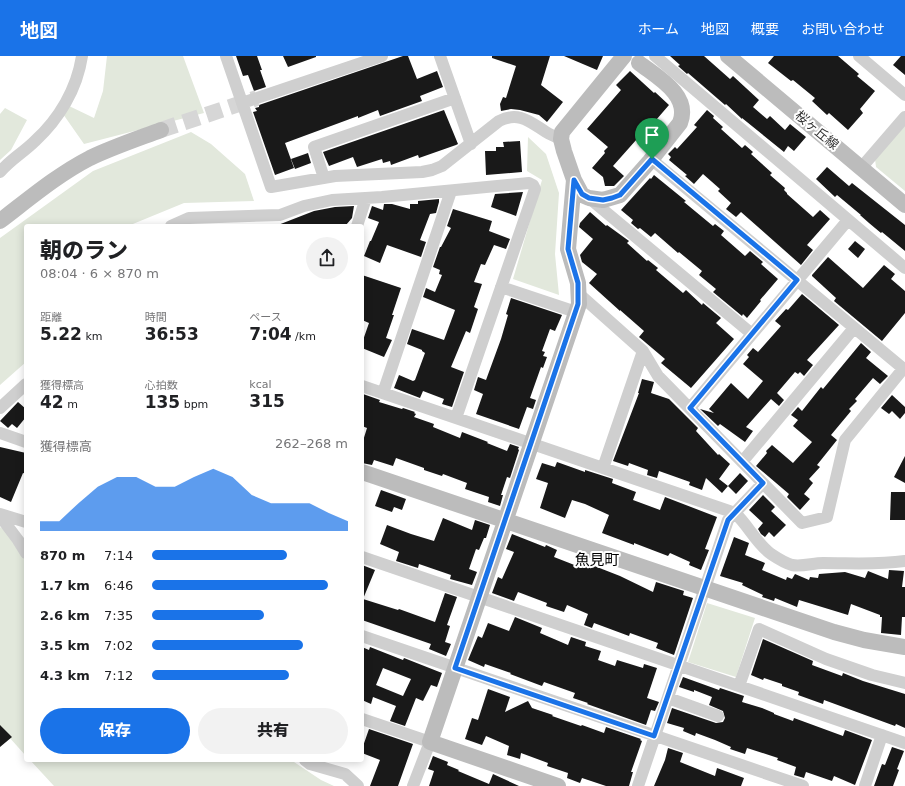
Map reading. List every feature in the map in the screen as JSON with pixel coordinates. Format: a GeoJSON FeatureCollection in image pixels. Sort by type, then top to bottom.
{"type":"FeatureCollection","features":[{"type":"Feature","properties":{"kind":"street"},"geometry":{"type":"LineString","coordinates":[[0,172],[35,141],[54,121],[72,93],[82,56]]}},
{"type":"Feature","properties":{"kind":"street"},"geometry":{"type":"LineString","coordinates":[[226,56],[271,187],[335,176],[422,172],[432,170],[442,166],[499,120],[506,117],[520,117],[532,122],[561,140]]}},
{"type":"Feature","properties":{"kind":"street"},"geometry":{"type":"LineString","coordinates":[[242,103],[382,56]]}},
{"type":"Feature","properties":{"kind":"street"},"geometry":{"type":"LineString","coordinates":[[440,56],[471,144]]}},
{"type":"Feature","properties":{"kind":"street"},"geometry":{"type":"LineString","coordinates":[[655,56],[905,268]]}},
{"type":"Feature","properties":{"kind":"street","name":"桜ヶ丘線"},"geometry":{"type":"LineString","coordinates":[[728,56],[905,205]]}},
{"type":"Feature","properties":{"kind":"street"},"geometry":{"type":"LineString","coordinates":[[859,56],[905,95]]}},
{"type":"Feature","properties":{"kind":"street"},"geometry":{"type":"LineString","coordinates":[[589,198],[603,200],[620,195],[652,159],[680,123],[682,117],[681,105],[678,97],[672,90],[632,59],[564,128],[561,140],[574,180],[582,194],[589,198],[752,334]]}},
{"type":"Feature","properties":{"kind":"street"},"geometry":{"type":"LineString","coordinates":[[324,178],[314,147],[455,98]]}},
{"type":"Feature","properties":{"kind":"street"},"geometry":{"type":"LineString","coordinates":[[861,168],[905,117]]}},
{"type":"Feature","properties":{"kind":"street"},"geometry":{"type":"LineString","coordinates":[[0,221],[44,187],[73,168],[101,153],[161,130]]}},
{"type":"Feature","properties":{"kind":"street"},"geometry":{"type":"LineString","coordinates":[[579,294],[643,351],[658,376],[802,523],[827,517],[845,440],[904,369],[652,159]]}},
{"type":"Feature","properties":{"kind":"street"},"geometry":{"type":"LineString","coordinates":[[413,786],[430,742],[504,520],[576,312],[579,294],[578,283],[568,249],[574,180]]}},
{"type":"Feature","properties":{"kind":"street"},"geometry":{"type":"LineString","coordinates":[[176,224],[189,218],[278,220],[304,206],[332,200],[451,191],[529,183],[533,185],[535,189],[456,418]]}},
{"type":"Feature","properties":{"kind":"street"},"geometry":{"type":"LineString","coordinates":[[383,393],[451,191]]}},
{"type":"Feature","properties":{"kind":"street"},"geometry":{"type":"LineString","coordinates":[[358,224],[366,198]]}},
{"type":"Feature","properties":{"kind":"street"},"geometry":{"type":"LineString","coordinates":[[690,408],[848,220]]}},
{"type":"Feature","properties":{"kind":"street"},"geometry":{"type":"LineString","coordinates":[[501,287],[576,312]]}},
{"type":"Feature","properties":{"kind":"street"},"geometry":{"type":"LineString","coordinates":[[742,462],[854,328]]}},
{"type":"Feature","properties":{"kind":"street"},"geometry":{"type":"LineString","coordinates":[[603,468],[643,351]]}},
{"type":"Feature","properties":{"kind":"street"},"geometry":{"type":"LineString","coordinates":[[0,408],[24,386]]}},
{"type":"Feature","properties":{"kind":"street"},"geometry":{"type":"LineString","coordinates":[[364,387],[735,512],[745,522],[760,544],[771,554],[793,565],[802,566],[824,563],[880,564],[905,561]]}},
{"type":"Feature","properties":{"kind":"street"},"geometry":{"type":"LineString","coordinates":[[0,433],[24,441]]}},
{"type":"Feature","properties":{"kind":"street"},"geometry":{"type":"LineString","coordinates":[[364,473],[834,632],[864,640],[905,647]]}},
{"type":"Feature","properties":{"kind":"street"},"geometry":{"type":"LineString","coordinates":[[638,786],[728,520],[763,483]]}},
{"type":"Feature","properties":{"kind":"street"},"geometry":{"type":"LineString","coordinates":[[0,515],[24,521]]}},
{"type":"Feature","properties":{"kind":"street"},"geometry":{"type":"LineString","coordinates":[[0,515],[24,550]]}},
{"type":"Feature","properties":{"kind":"street"},"geometry":{"type":"LineString","coordinates":[[364,558],[905,743]]}},
{"type":"Feature","properties":{"kind":"street"},"geometry":{"type":"LineString","coordinates":[[739,686],[759,629],[826,659],[872,675],[905,683]]}},
{"type":"Feature","properties":{"kind":"street"},"geometry":{"type":"LineString","coordinates":[[364,637],[803,786]]}},
{"type":"Feature","properties":{"kind":"street"},"geometry":{"type":"LineString","coordinates":[[668,698],[718,716]]}},
{"type":"Feature","properties":{"kind":"street"},"geometry":{"type":"LineString","coordinates":[[364,720],[558,786]]}},
{"type":"Feature","properties":{"kind":"street"},"geometry":{"type":"LineString","coordinates":[[865,786],[882,735]]}},
{"type":"Feature","properties":{"kind":"street"},"geometry":{"type":"LineString","coordinates":[[308,762],[345,774],[358,786]]}},
{"type":"Feature","properties":{"kind":"shaded area"},"geometry":{"type":"Polygon","coordinates":[[[107,56],[183,56],[204,113],[84,144],[63,114],[67,105],[94,118],[103,91],[107,56]]]}},
{"type":"Feature","properties":{"kind":"shaded area"},"geometry":{"type":"Polygon","coordinates":[[[5,108],[27,120],[11,150],[0,160],[0,114],[5,108]]]}},
{"type":"Feature","properties":{"kind":"shaded area"},"geometry":{"type":"Polygon","coordinates":[[[905,123],[905,191],[876,167],[875,159],[905,123]]]}},
{"type":"Feature","properties":{"kind":"shaded area"},"geometry":{"type":"Polygon","coordinates":[[[191,132],[211,144],[245,174],[254,201],[184,203],[133,224],[24,224],[24,364],[0,385],[0,238],[93,171],[191,132]]]}},
{"type":"Feature","properties":{"kind":"shaded area"},"geometry":{"type":"Polygon","coordinates":[[[528,137],[546,154],[559,193],[555,254],[559,295],[513,279],[542,180],[527,171],[528,137]]]}},
{"type":"Feature","properties":{"kind":"shaded area"},"geometry":{"type":"Polygon","coordinates":[[[0,527],[11,535],[24,558],[24,754],[0,727],[0,527]]]}},
{"type":"Feature","properties":{"kind":"shaded area"},"geometry":{"type":"Polygon","coordinates":[[[707,603],[755,618],[736,677],[688,662],[707,603]]]}},
{"type":"Feature","properties":{"kind":"shaded area"},"geometry":{"type":"Polygon","coordinates":[[[32,762],[294,762],[321,780],[334,786],[54,786],[32,762]]]}},
{"type":"Feature","properties":{"kind":"building"},"geometry":{"type":"Polygon","coordinates":[[[236,56],[257,56],[266,87],[254,91],[248,75],[243,76],[236,56]]]}},
{"type":"Feature","properties":{"kind":"building"},"geometry":{"type":"Polygon","coordinates":[[[283,56],[316,56],[316,57],[288,67],[283,56]]]}},
{"type":"Feature","properties":{"kind":"building"},"geometry":{"type":"Polygon","coordinates":[[[403,56],[408,56],[417,79],[437,71],[443,87],[420,96],[422,101],[380,116],[378,110],[285,143],[294,168],[275,175],[253,112],[257,111],[255,108],[259,107],[259,105],[403,56]]]}},
{"type":"Feature","properties":{"kind":"building"},"geometry":{"type":"Polygon","coordinates":[[[492,56],[550,56],[541,85],[563,102],[547,122],[539,115],[520,110],[511,109],[501,111],[500,104],[503,97],[506,98],[516,66],[492,58],[492,56]]]}},
{"type":"Feature","properties":{"kind":"building"},"geometry":{"type":"Polygon","coordinates":[[[564,56],[603,56],[597,70],[564,56]]]}},
{"type":"Feature","properties":{"kind":"building"},"geometry":{"type":"Polygon","coordinates":[[[670,56],[704,56],[730,79],[733,76],[759,100],[753,107],[767,119],[770,116],[785,130],[790,124],[806,137],[794,151],[788,146],[784,152],[742,119],[688,73],[687,74],[670,56]]]}},
{"type":"Feature","properties":{"kind":"building"},"geometry":{"type":"Polygon","coordinates":[[[774,56],[838,56],[859,74],[857,76],[875,91],[860,109],[863,113],[848,130],[829,113],[827,115],[812,101],[815,98],[793,80],[791,81],[768,63],[774,56]]]}},
{"type":"Feature","properties":{"kind":"building"},"geometry":{"type":"Polygon","coordinates":[[[901,56],[905,56],[905,75],[893,65],[901,56]]]}},
{"type":"Feature","properties":{"kind":"building"},"geometry":{"type":"Polygon","coordinates":[[[630,71],[669,105],[650,127],[658,134],[646,147],[637,139],[613,166],[624,176],[614,186],[605,186],[603,177],[592,168],[605,153],[604,151],[608,147],[587,129],[621,90],[616,85],[630,71]]]}},
{"type":"Feature","properties":{"kind":"building"},"geometry":{"type":"Polygon","coordinates":[[[444,110],[458,144],[419,158],[418,155],[391,165],[390,161],[383,163],[382,159],[357,167],[353,157],[329,166],[323,152],[444,110]]]}},
{"type":"Feature","properties":{"kind":"building"},"geometry":{"type":"Polygon","coordinates":[[[707,110],[723,127],[721,129],[742,148],[745,145],[753,152],[751,154],[772,173],[770,175],[785,188],[784,190],[787,194],[813,217],[820,210],[830,219],[807,245],[813,250],[801,265],[741,212],[736,217],[726,209],[731,203],[718,191],[720,189],[703,174],[694,184],[685,176],[687,175],[669,160],[671,157],[668,154],[675,147],[677,149],[697,127],[694,125],[707,110]]]}},
{"type":"Feature","properties":{"kind":"building"},"geometry":{"type":"Polygon","coordinates":[[[520,141],[522,172],[486,175],[485,151],[496,151],[496,147],[504,147],[503,142],[520,141]]]}},
{"type":"Feature","properties":{"kind":"building"},"geometry":{"type":"Polygon","coordinates":[[[308,153],[311,163],[295,169],[291,159],[308,153]]]}},
{"type":"Feature","properties":{"kind":"building"},"geometry":{"type":"Polygon","coordinates":[[[827,167],[849,186],[852,183],[905,225],[905,251],[882,232],[881,233],[837,195],[835,197],[816,179],[827,167]]]}},
{"type":"Feature","properties":{"kind":"building"},"geometry":{"type":"Polygon","coordinates":[[[654,175],[686,201],[684,202],[713,226],[715,224],[724,231],[721,235],[745,256],[750,251],[763,262],[761,264],[778,279],[747,318],[743,314],[742,316],[713,292],[716,289],[699,275],[702,271],[655,233],[651,237],[640,228],[638,229],[631,223],[633,220],[621,210],[654,175]]]}},
{"type":"Feature","properties":{"kind":"building"},"geometry":{"type":"Polygon","coordinates":[[[523,192],[516,216],[491,207],[495,194],[523,192]]]}},
{"type":"Feature","properties":{"kind":"building"},"geometry":{"type":"Polygon","coordinates":[[[439,199],[436,213],[430,214],[420,240],[426,242],[421,257],[387,245],[380,263],[364,256],[379,222],[368,218],[372,206],[383,210],[384,204],[392,204],[410,209],[410,204],[418,204],[418,201],[439,199]]]}},
{"type":"Feature","properties":{"kind":"building"},"geometry":{"type":"Polygon","coordinates":[[[354,206],[352,218],[347,224],[281,224],[314,211],[335,207],[354,206]]]}},
{"type":"Feature","properties":{"kind":"building"},"geometry":{"type":"Polygon","coordinates":[[[453,209],[492,221],[489,231],[510,239],[506,249],[494,245],[485,265],[481,264],[474,282],[482,284],[474,307],[478,309],[470,333],[466,331],[451,367],[464,372],[452,407],[442,404],[444,399],[423,391],[420,398],[394,388],[399,375],[413,381],[415,380],[425,353],[422,350],[407,344],[412,329],[444,340],[455,310],[423,297],[426,288],[435,292],[442,275],[439,274],[440,270],[433,267],[440,247],[451,228],[447,226],[453,209]]]}},
{"type":"Feature","properties":{"kind":"building"},"geometry":{"type":"Polygon","coordinates":[[[590,212],[606,226],[607,225],[629,241],[627,243],[647,261],[648,260],[658,268],[656,270],[683,293],[686,290],[702,305],[703,303],[721,318],[716,323],[734,339],[691,388],[661,363],[665,359],[639,337],[644,331],[589,283],[597,274],[582,262],[580,255],[593,239],[579,227],[580,223],[590,212]]]}},
{"type":"Feature","properties":{"kind":"building"},"geometry":{"type":"Polygon","coordinates":[[[855,241],[865,249],[858,258],[848,249],[855,241]]]}},
{"type":"Feature","properties":{"kind":"building"},"geometry":{"type":"Polygon","coordinates":[[[828,257],[863,288],[884,265],[895,274],[891,279],[905,291],[905,313],[882,341],[834,301],[836,298],[812,276],[828,257]]]}},
{"type":"Feature","properties":{"kind":"building"},"geometry":{"type":"Polygon","coordinates":[[[364,276],[401,288],[386,338],[392,340],[384,357],[364,349],[364,337],[369,323],[364,321],[364,276]]]}},
{"type":"Feature","properties":{"kind":"building"},"geometry":{"type":"Polygon","coordinates":[[[802,294],[839,325],[807,360],[813,365],[804,376],[800,372],[798,374],[795,372],[777,393],[784,400],[779,406],[771,399],[746,427],[753,431],[745,442],[720,424],[718,426],[700,409],[714,413],[709,409],[731,383],[748,399],[763,381],[743,364],[749,357],[747,355],[753,348],[758,352],[781,326],[775,321],[786,309],[788,310],[802,294]]]}},
{"type":"Feature","properties":{"kind":"building"},"geometry":{"type":"Polygon","coordinates":[[[511,298],[562,315],[555,331],[550,329],[542,351],[545,352],[543,356],[547,357],[543,368],[541,367],[530,398],[536,400],[533,409],[527,407],[519,429],[476,414],[483,394],[474,390],[478,377],[486,380],[501,339],[511,298]]]}},
{"type":"Feature","properties":{"kind":"building"},"geometry":{"type":"Polygon","coordinates":[[[861,343],[871,352],[866,358],[888,376],[880,384],[873,378],[855,399],[857,401],[849,409],[851,411],[831,435],[837,440],[817,465],[820,467],[809,479],[813,483],[804,494],[810,499],[800,510],[787,497],[789,494],[756,466],[772,445],[793,463],[812,442],[793,426],[798,420],[791,415],[798,407],[802,411],[821,387],[823,389],[861,343]]]}},
{"type":"Feature","properties":{"kind":"building"},"geometry":{"type":"Polygon","coordinates":[[[642,379],[654,382],[651,393],[669,399],[698,428],[696,431],[718,455],[719,454],[730,464],[719,479],[728,486],[722,493],[706,478],[702,490],[689,485],[690,482],[659,471],[657,478],[647,475],[648,470],[629,463],[628,466],[613,461],[639,393],[642,379]]]}},
{"type":"Feature","properties":{"kind":"building"},"geometry":{"type":"Polygon","coordinates":[[[364,394],[380,400],[379,402],[415,412],[414,413],[416,414],[414,417],[434,424],[433,427],[460,438],[462,432],[507,451],[510,444],[519,447],[510,478],[507,477],[501,495],[503,495],[500,506],[488,502],[489,497],[465,489],[467,483],[443,474],[442,476],[424,470],[424,468],[396,458],[393,466],[374,460],[372,465],[364,463],[364,438],[367,428],[364,427],[364,394]]]}},
{"type":"Feature","properties":{"kind":"building"},"geometry":{"type":"Polygon","coordinates":[[[892,395],[905,407],[905,413],[900,419],[892,411],[889,414],[881,408],[892,395]]]}},
{"type":"Feature","properties":{"kind":"building"},"geometry":{"type":"Polygon","coordinates":[[[18,402],[24,407],[24,419],[17,428],[12,424],[8,428],[0,421],[18,402]]]}},
{"type":"Feature","properties":{"kind":"building"},"geometry":{"type":"Polygon","coordinates":[[[0,447],[24,453],[24,473],[11,502],[0,497],[0,447]]]}},
{"type":"Feature","properties":{"kind":"building"},"geometry":{"type":"Polygon","coordinates":[[[905,456],[905,483],[894,477],[905,456]]]}},
{"type":"Feature","properties":{"kind":"building"},"geometry":{"type":"Polygon","coordinates":[[[557,462],[585,472],[585,470],[613,479],[612,483],[636,492],[633,500],[660,510],[665,497],[717,517],[705,549],[709,550],[701,570],[689,565],[690,562],[670,553],[668,556],[602,533],[609,515],[585,504],[572,500],[565,518],[540,508],[548,483],[536,479],[542,463],[555,467],[557,462]]]}},
{"type":"Feature","properties":{"kind":"building"},"geometry":{"type":"Polygon","coordinates":[[[740,473],[748,481],[736,494],[728,486],[740,473]]]}},
{"type":"Feature","properties":{"kind":"building"},"geometry":{"type":"Polygon","coordinates":[[[381,490],[406,499],[402,510],[394,507],[392,512],[375,506],[381,490]]]}},
{"type":"Feature","properties":{"kind":"building"},"geometry":{"type":"Polygon","coordinates":[[[891,492],[905,492],[905,520],[890,520],[891,492]]]}},
{"type":"Feature","properties":{"kind":"building"},"geometry":{"type":"Polygon","coordinates":[[[763,495],[775,507],[771,511],[786,525],[774,537],[769,532],[765,537],[761,534],[758,529],[763,523],[749,510],[763,495]]]}},
{"type":"Feature","properties":{"kind":"building"},"geometry":{"type":"Polygon","coordinates":[[[443,518],[472,530],[475,520],[490,525],[486,538],[484,538],[479,550],[476,549],[469,569],[477,572],[472,585],[450,579],[451,575],[419,564],[418,568],[396,561],[399,552],[380,544],[387,525],[434,541],[443,518]]]}},
{"type":"Feature","properties":{"kind":"building"},"geometry":{"type":"Polygon","coordinates":[[[512,534],[557,550],[554,557],[577,566],[579,560],[620,576],[653,592],[656,582],[684,591],[683,595],[693,598],[674,655],[656,648],[658,643],[630,633],[629,636],[594,623],[592,628],[584,625],[588,614],[567,605],[564,612],[546,606],[547,603],[518,592],[514,601],[492,593],[498,577],[502,579],[514,552],[506,549],[512,534]]]}},
{"type":"Feature","properties":{"kind":"building"},"geometry":{"type":"Polygon","coordinates":[[[734,537],[749,543],[745,555],[765,563],[762,570],[786,580],[787,577],[792,579],[795,574],[809,580],[810,577],[818,578],[819,574],[845,572],[865,578],[868,571],[888,579],[889,570],[904,571],[902,587],[905,587],[905,617],[902,617],[901,635],[881,633],[882,617],[880,617],[880,615],[851,604],[848,615],[799,600],[797,607],[775,598],[774,601],[762,597],[763,595],[742,585],[743,583],[720,576],[734,537]]]}},
{"type":"Feature","properties":{"kind":"building"},"geometry":{"type":"Polygon","coordinates":[[[364,566],[375,570],[364,597],[364,566]]]}},
{"type":"Feature","properties":{"kind":"building"},"geometry":{"type":"Polygon","coordinates":[[[445,593],[457,597],[447,625],[450,626],[445,642],[451,644],[446,656],[429,649],[431,644],[364,621],[364,599],[398,610],[399,609],[435,622],[445,593]]]}},
{"type":"Feature","properties":{"kind":"building"},"geometry":{"type":"Polygon","coordinates":[[[515,617],[542,628],[540,633],[568,645],[571,637],[586,642],[585,646],[601,651],[598,660],[615,666],[617,660],[643,668],[644,664],[657,668],[647,698],[659,702],[655,711],[651,710],[646,725],[573,698],[575,693],[544,682],[542,686],[510,674],[511,673],[485,664],[484,667],[468,660],[478,636],[482,638],[488,623],[509,631],[515,617]]]}},
{"type":"Feature","properties":{"kind":"building"},"geometry":{"type":"Polygon","coordinates":[[[763,639],[813,661],[812,665],[842,676],[843,673],[905,694],[905,728],[896,724],[895,726],[824,700],[823,704],[798,695],[799,692],[782,686],[782,684],[764,678],[763,680],[751,675],[763,639]]]}},
{"type":"Feature","properties":{"kind":"building"},"geometry":{"type":"Polygon","coordinates":[[[370,647],[403,660],[404,658],[442,673],[437,687],[431,685],[423,701],[416,698],[405,726],[390,721],[396,706],[373,697],[371,704],[364,701],[364,648],[369,650],[370,647]],[[383,668],[376,685],[403,696],[411,679],[383,668]]]}},
{"type":"Feature","properties":{"kind":"building"},"geometry":{"type":"Polygon","coordinates":[[[683,677],[719,690],[720,688],[744,696],[742,702],[762,708],[793,721],[794,718],[843,736],[845,730],[872,740],[855,785],[834,776],[832,781],[806,772],[804,778],[794,775],[796,767],[777,760],[778,758],[747,748],[745,754],[730,749],[731,747],[715,740],[696,733],[695,736],[683,731],[684,728],[667,723],[672,708],[716,723],[723,722],[725,718],[723,711],[709,705],[712,697],[694,690],[694,692],[679,687],[683,677]]]}},
{"type":"Feature","properties":{"kind":"building"},"geometry":{"type":"Polygon","coordinates":[[[488,689],[510,697],[505,712],[528,701],[532,708],[581,726],[582,725],[604,733],[606,727],[641,739],[640,740],[642,741],[631,772],[633,772],[629,786],[606,786],[582,778],[580,783],[567,778],[568,773],[547,766],[548,763],[521,753],[520,759],[507,755],[509,746],[486,736],[482,745],[465,739],[472,718],[478,720],[488,689]]]}},
{"type":"Feature","properties":{"kind":"building"},"geometry":{"type":"Polygon","coordinates":[[[0,725],[12,737],[0,747],[0,725]]]}},
{"type":"Feature","properties":{"kind":"building"},"geometry":{"type":"Polygon","coordinates":[[[369,729],[413,744],[398,786],[370,786],[380,760],[364,754],[364,743],[369,729]]]}},
{"type":"Feature","properties":{"kind":"building"},"geometry":{"type":"Polygon","coordinates":[[[892,747],[904,751],[897,769],[899,770],[893,786],[874,786],[882,764],[885,765],[892,747]]]}},
{"type":"Feature","properties":{"kind":"building"},"geometry":{"type":"Polygon","coordinates":[[[668,748],[683,753],[680,762],[715,776],[717,768],[744,778],[741,786],[654,786],[665,760],[668,748]]]}},
{"type":"Feature","properties":{"kind":"building"},"geometry":{"type":"Polygon","coordinates":[[[433,756],[448,762],[447,765],[459,770],[458,771],[489,784],[493,774],[519,786],[429,786],[434,771],[428,769],[433,756]]]}},
{"type":"Feature","properties":{"kind":"tunnel"},"geometry":{"type":"LineString","coordinates":[[161,130],[257,98]]}},
{"type":"Feature","properties":{"kind":"district","name":"魚見町"},"geometry":{"type":"Point","coordinates":[597,560]}},
{"type":"Feature","properties":{"kind":"route"},"geometry":{"type":"LineString","coordinates":[[652,159],[797,280],[690,408],[763,483],[728,520],[654,736],[455,668],[504,520],[573,324],[578,304],[578,283],[568,249],[574,180],[582,194],[589,198],[603,200],[612,198],[620,195],[652,159]]}}]}
